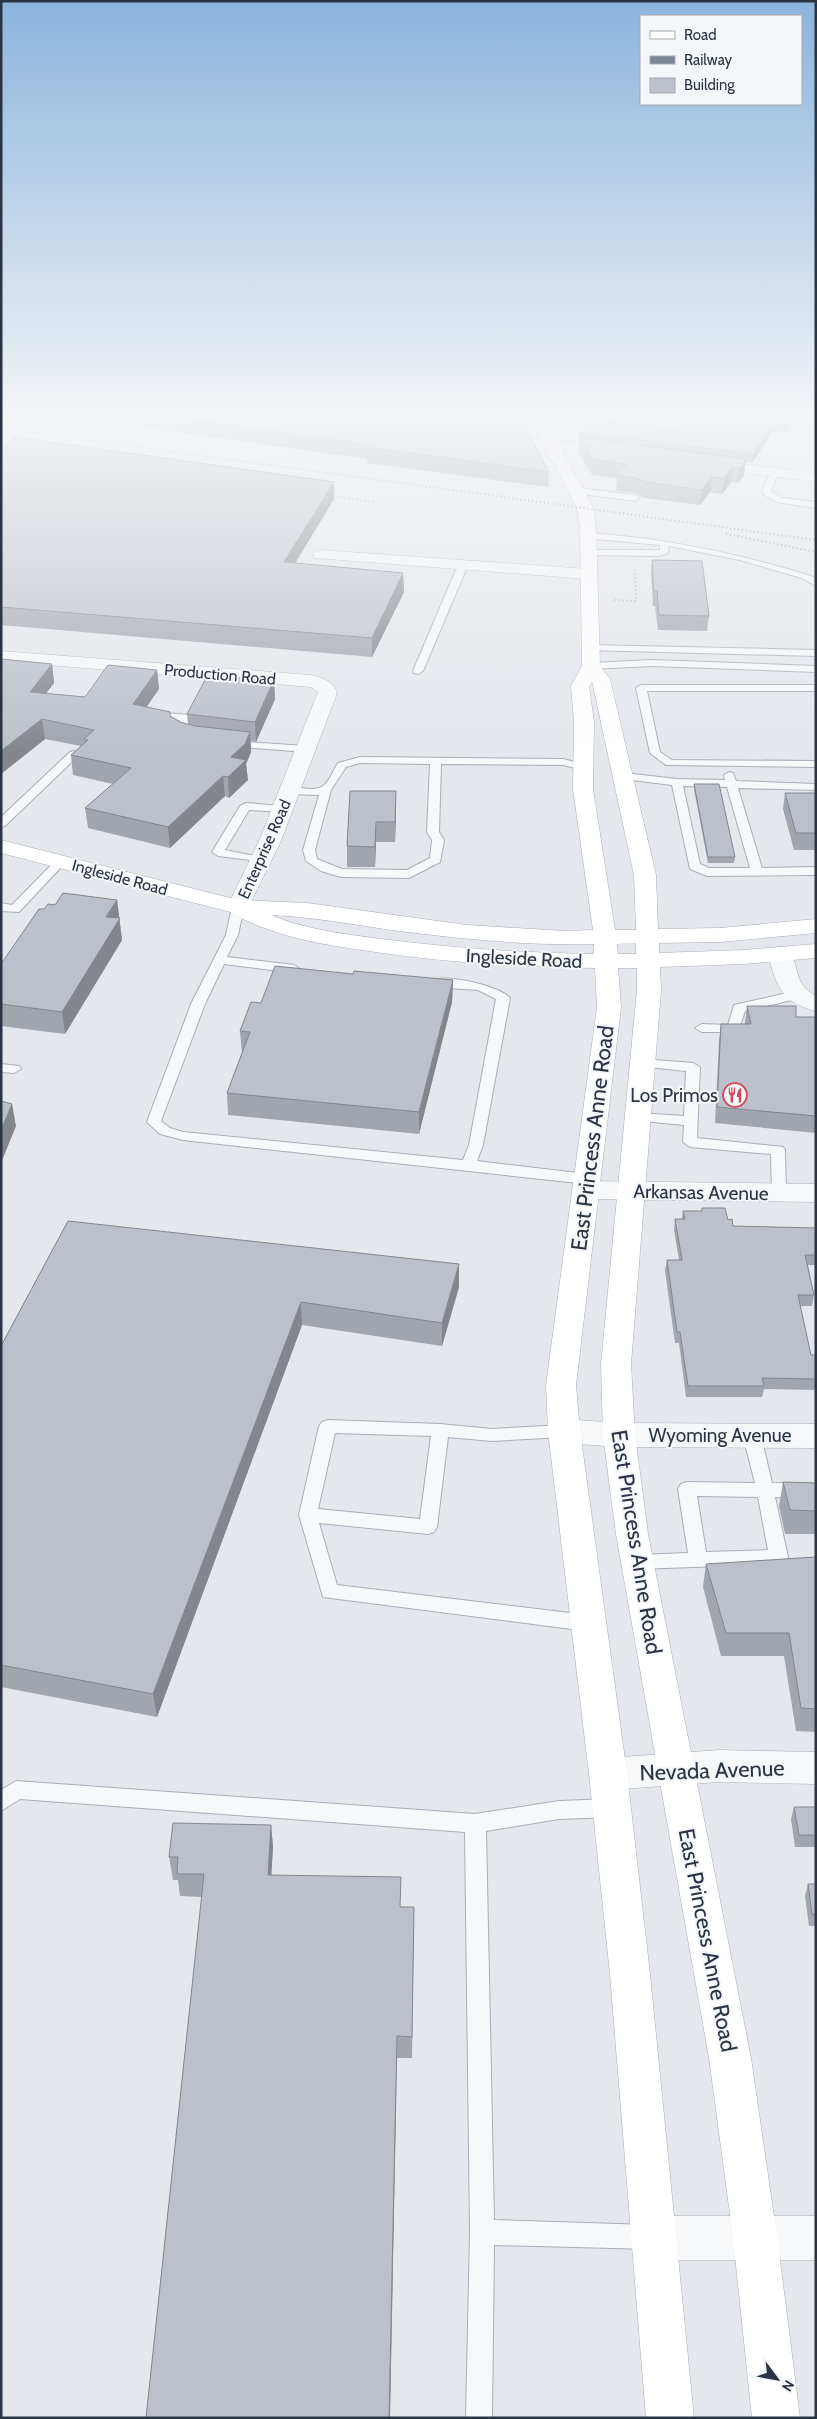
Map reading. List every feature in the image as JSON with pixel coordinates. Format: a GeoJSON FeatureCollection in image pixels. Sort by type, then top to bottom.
{"type":"FeatureCollection","features":[{"type":"Feature","properties":{"kind":"main road","name":"East Princess Anne Road"},"geometry":{"type":"LineString","coordinates":[[587,527],[590,657],[580,686],[584,722],[583,789],[606,949],[609,1007],[561,1385],[564,1431],[631,1984],[670,2418]]}},
{"type":"Feature","properties":{"kind":"main road","name":"East Princess Anne Road"},"geometry":{"type":"LineString","coordinates":[[590,657],[601,679],[645,875],[649,949],[649,990],[616,1364],[619,1435],[638,1562],[730,2058],[755,2237],[776,2418]]}},
{"type":"Feature","properties":{"kind":"main road","name":"Ingleside Road"},"geometry":{"type":"LineString","coordinates":[[1,846],[238,907],[260,919],[292,931],[398,948],[556,961],[606,949],[780,954],[816,951]]}},
{"type":"Feature","properties":{"kind":"main road","name":"Ingleside Road"},"geometry":{"type":"LineString","coordinates":[[649,949],[720,934],[816,926]]}},
{"type":"Feature","properties":{"kind":"street"},"geometry":{"type":"LineString","coordinates":[[321,555],[588,574]]}},
{"type":"Feature","properties":{"kind":"street","name":"Production Road"},"geometry":{"type":"LineString","coordinates":[[1,656],[320,684],[328,691],[327,696],[286,800]]}},
{"type":"Feature","properties":{"kind":"street","name":"Enterprise Road"},"geometry":{"type":"LineString","coordinates":[[238,907],[262,860],[286,800]]}},
{"type":"Feature","properties":{"kind":"street"},"geometry":{"type":"LineString","coordinates":[[780,954],[788,987],[806,1000]]}},
{"type":"Feature","properties":{"kind":"street","name":"Arkansas Avenue"},"geometry":{"type":"LineString","coordinates":[[586,1185],[632,1191],[816,1193]]}},
{"type":"Feature","properties":{"kind":"street","name":"Wyoming Avenue"},"geometry":{"type":"LineString","coordinates":[[564,1431],[619,1435],[816,1436]]}},
{"type":"Feature","properties":{"kind":"street","name":"Nevada Avenue"},"geometry":{"type":"LineString","coordinates":[[609,1791],[676,1769],[720,1766],[816,1768]]}},
{"type":"Feature","properties":{"kind":"street"},"geometry":{"type":"LineString","coordinates":[[654,2238],[816,2238]]}},
{"type":"Feature","properties":{"kind":"lane"},"geometry":{"type":"LineString","coordinates":[[588,544],[637,539],[699,548],[767,564],[816,583]]}},
{"type":"Feature","properties":{"kind":"lane"},"geometry":{"type":"LineString","coordinates":[[588,544],[631,552],[659,553],[664,550],[664,543]]}},
{"type":"Feature","properties":{"kind":"lane"},"geometry":{"type":"LineString","coordinates":[[418,671],[463,565]]}},
{"type":"Feature","properties":{"kind":"lane"},"geometry":{"type":"LineString","coordinates":[[590,657],[816,653]]}},
{"type":"Feature","properties":{"kind":"lane"},"geometry":{"type":"LineString","coordinates":[[590,657],[652,664],[816,670]]}},
{"type":"Feature","properties":{"kind":"lane"},"geometry":{"type":"LineString","coordinates":[[710,666],[715,688]]}},
{"type":"Feature","properties":{"kind":"lane"},"geometry":{"type":"LineString","coordinates":[[816,688],[641,688],[655,754],[670,763],[816,764]]}},
{"type":"Feature","properties":{"kind":"lane"},"geometry":{"type":"LineString","coordinates":[[164,716],[187,717],[178,734],[197,741]]}},
{"type":"Feature","properties":{"kind":"lane"},"geometry":{"type":"LineString","coordinates":[[215,742],[306,750]]}},
{"type":"Feature","properties":{"kind":"lane"},"geometry":{"type":"LineString","coordinates":[[1,824],[74,754]]}},
{"type":"Feature","properties":{"kind":"lane"},"geometry":{"type":"LineString","coordinates":[[326,789],[309,850],[312,861],[324,868],[341,873],[410,874],[436,860],[438,840],[433,832],[436,761]]}},
{"type":"Feature","properties":{"kind":"lane"},"geometry":{"type":"LineString","coordinates":[[262,860],[218,852],[246,806],[286,800],[326,789],[332,785],[338,769],[350,762],[564,762],[583,766]]}},
{"type":"Feature","properties":{"kind":"lane"},"geometry":{"type":"LineString","coordinates":[[727,764],[757,872]]}},
{"type":"Feature","properties":{"kind":"lane"},"geometry":{"type":"LineString","coordinates":[[624,776],[677,782],[816,787]]}},
{"type":"Feature","properties":{"kind":"lane"},"geometry":{"type":"LineString","coordinates":[[677,782],[694,866],[707,872],[816,871]]}},
{"type":"Feature","properties":{"kind":"lane"},"geometry":{"type":"LineString","coordinates":[[1,907],[15,909],[61,861]]}},
{"type":"Feature","properties":{"kind":"lane"},"geometry":{"type":"LineString","coordinates":[[238,907],[232,935],[198,1004],[154,1122],[165,1132],[183,1136],[468,1165],[586,1185]]}},
{"type":"Feature","properties":{"kind":"lane"},"geometry":{"type":"LineString","coordinates":[[220,960],[305,971]]}},
{"type":"Feature","properties":{"kind":"lane"},"geometry":{"type":"LineString","coordinates":[[424,982],[484,988],[496,992],[503,998],[476,1145],[468,1165]]}},
{"type":"Feature","properties":{"kind":"lane"},"geometry":{"type":"LineString","coordinates":[[702,1028],[733,1029],[739,1008],[806,1000]]}},
{"type":"Feature","properties":{"kind":"lane"},"geometry":{"type":"LineString","coordinates":[[643,1063],[693,1067],[690,1142],[778,1150],[779,1193]]}},
{"type":"Feature","properties":{"kind":"lane"},"geometry":{"type":"LineString","coordinates":[[638,1117],[691,1121]]}},
{"type":"Feature","properties":{"kind":"lane"},"geometry":{"type":"LineString","coordinates":[[564,1431],[492,1435],[440,1430],[328,1426],[308,1515],[330,1592],[587,1623]]}},
{"type":"Feature","properties":{"kind":"lane"},"geometry":{"type":"LineString","coordinates":[[308,1515],[428,1527],[440,1430]]}},
{"type":"Feature","properties":{"kind":"lane"},"geometry":{"type":"LineString","coordinates":[[638,1562],[698,1560],[738,1552],[779,1557],[752,1436]]}},
{"type":"Feature","properties":{"kind":"lane"},"geometry":{"type":"LineString","coordinates":[[698,1560],[687,1489],[727,1492],[765,1490],[816,1491]]}},
{"type":"Feature","properties":{"kind":"lane"},"geometry":{"type":"LineString","coordinates":[[1,1802],[16,1790],[475,1823],[559,1810],[609,1791]]}},
{"type":"Feature","properties":{"kind":"lane"},"geometry":{"type":"LineString","coordinates":[[475,1823],[482,2232],[480,2418]]}},
{"type":"Feature","properties":{"kind":"lane"},"geometry":{"type":"LineString","coordinates":[[482,2232],[654,2238]]}},
{"type":"Feature","properties":{"kind":"path"},"geometry":{"type":"LineString","coordinates":[[614,600],[636,601],[635,570]]}},
{"type":"Feature","properties":{"kind":"building"},"geometry":{"type":"Polygon","coordinates":[[[1,527],[306,527],[284,562],[403,573],[372,638],[1,607],[1,527]]]}},
{"type":"Feature","properties":{"kind":"building"},"geometry":{"type":"Polygon","coordinates":[[[652,560],[702,561],[709,616],[659,615],[657,591],[654,591],[652,560]]]}},
{"type":"Feature","properties":{"kind":"building"},"geometry":{"type":"Polygon","coordinates":[[[1,659],[52,664],[30,692],[85,697],[108,665],[157,670],[133,704],[170,712],[170,716],[180,722],[195,726],[250,732],[245,744],[231,757],[246,760],[228,777],[223,776],[168,827],[85,808],[131,768],[71,755],[88,740],[84,739],[94,730],[42,719],[1,751],[1,659]]]}},
{"type":"Feature","properties":{"kind":"building"},"geometry":{"type":"Polygon","coordinates":[[[207,676],[274,680],[255,722],[187,714],[207,676]]]}},
{"type":"Feature","properties":{"kind":"building"},"geometry":{"type":"Polygon","coordinates":[[[694,784],[719,784],[735,857],[708,857],[694,784]]]}},
{"type":"Feature","properties":{"kind":"building"},"geometry":{"type":"Polygon","coordinates":[[[350,791],[396,791],[395,822],[376,822],[375,847],[347,846],[350,791]]]}},
{"type":"Feature","properties":{"kind":"building"},"geometry":{"type":"Polygon","coordinates":[[[785,793],[816,793],[816,833],[796,833],[785,793]]]}},
{"type":"Feature","properties":{"kind":"building"},"geometry":{"type":"Polygon","coordinates":[[[63,893],[117,900],[106,917],[120,918],[62,1012],[1,1004],[1,964],[39,909],[44,909],[48,904],[55,905],[63,893]]]}},
{"type":"Feature","properties":{"kind":"building"},"geometry":{"type":"Polygon","coordinates":[[[275,966],[353,974],[354,971],[453,980],[419,1112],[227,1093],[250,1032],[240,1031],[251,1002],[261,1003],[275,966]]]}},
{"type":"Feature","properties":{"kind":"building"},"geometry":{"type":"Polygon","coordinates":[[[747,1006],[796,1006],[796,1017],[816,1017],[816,1116],[717,1107],[721,1024],[751,1024],[747,1006]]]}},
{"type":"Feature","properties":{"kind":"building"},"geometry":{"type":"Polygon","coordinates":[[[1,1101],[12,1104],[1,1130],[1,1101]]]}},
{"type":"Feature","properties":{"kind":"building"},"geometry":{"type":"Polygon","coordinates":[[[702,1208],[725,1208],[728,1220],[732,1219],[733,1226],[816,1228],[816,1255],[805,1255],[814,1295],[798,1295],[811,1355],[816,1355],[816,1379],[762,1378],[764,1386],[688,1386],[680,1332],[677,1332],[667,1260],[682,1260],[675,1219],[685,1219],[683,1211],[702,1211],[702,1208]]]}},
{"type":"Feature","properties":{"kind":"building"},"geometry":{"type":"Polygon","coordinates":[[[68,1221],[459,1264],[442,1323],[301,1302],[153,1694],[1,1665],[1,1346],[68,1221]]]}},
{"type":"Feature","properties":{"kind":"building"},"geometry":{"type":"Polygon","coordinates":[[[783,1482],[816,1483],[816,1511],[790,1510],[783,1482]]]}},
{"type":"Feature","properties":{"kind":"building"},"geometry":{"type":"Polygon","coordinates":[[[816,1557],[816,1709],[801,1708],[789,1633],[726,1633],[706,1564],[816,1557]]]}},
{"type":"Feature","properties":{"kind":"building"},"geometry":{"type":"Polygon","coordinates":[[[794,1807],[816,1807],[816,1835],[799,1835],[794,1807]]]}},
{"type":"Feature","properties":{"kind":"building"},"geometry":{"type":"Polygon","coordinates":[[[173,1823],[271,1825],[268,1875],[401,1877],[400,1907],[414,1907],[412,2037],[397,2036],[389,2418],[146,2418],[204,1874],[177,1874],[178,1857],[169,1857],[173,1823]]]}},
{"type":"Feature","properties":{"kind":"building"},"geometry":{"type":"Polygon","coordinates":[[[808,1884],[816,1884],[816,1914],[812,1914],[808,1884]]]}},
{"type":"Feature","properties":{"kind":"railway"},"geometry":{"type":"LineString","coordinates":[[721,527],[816,540]]}},
{"type":"Feature","properties":{"kind":"railway"},"geometry":{"type":"LineString","coordinates":[[726,534],[816,552]]}},
{"type":"Feature","properties":{"kind":"place","name":"Los Primos"},"geometry":{"type":"Point","coordinates":[735,1095]}}]}
